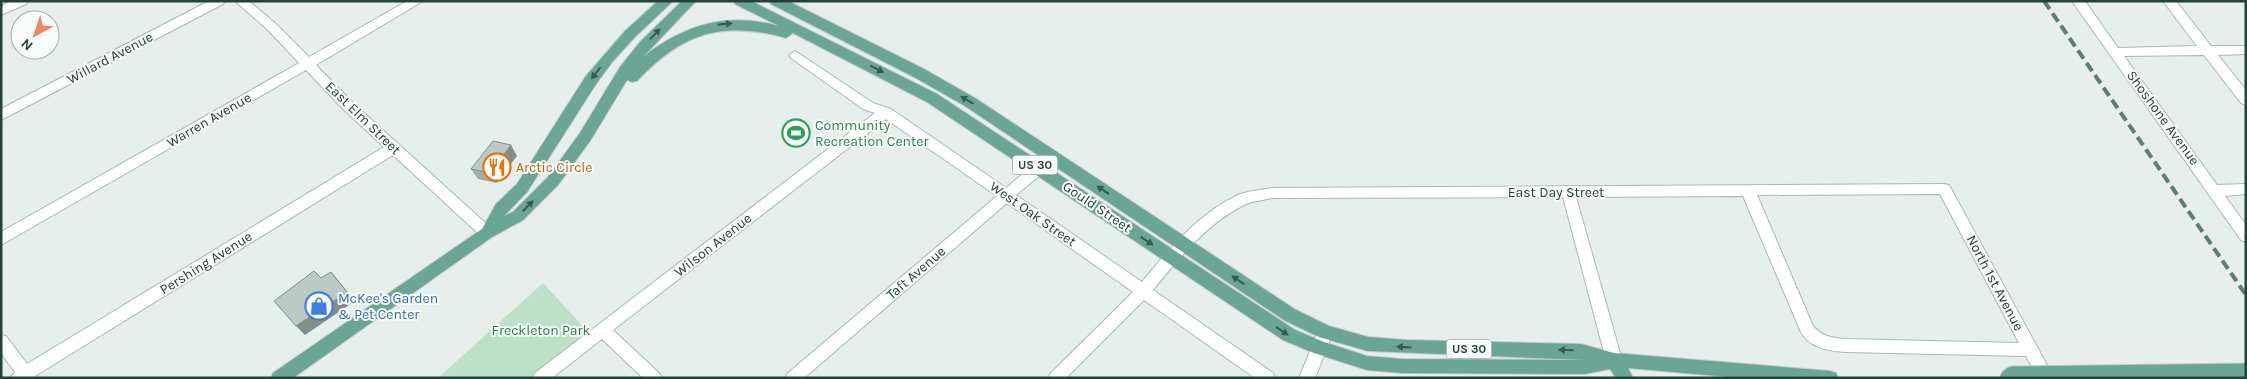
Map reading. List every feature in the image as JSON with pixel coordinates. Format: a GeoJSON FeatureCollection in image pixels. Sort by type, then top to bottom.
{"type":"FeatureCollection","features":[{"type":"Feature","properties":{"kind":"main road"},"geometry":{"type":"LineString","coordinates":[[487,233],[501,208],[522,188],[591,80],[608,58],[630,34],[667,1]]}},
{"type":"Feature","properties":{"kind":"main road"},"geometry":{"type":"LineString","coordinates":[[279,378],[487,233],[518,216],[553,181],[581,143],[625,71],[645,44],[690,1]]}},
{"type":"Feature","properties":{"kind":"main road","name":"Gould Street"},"geometry":{"type":"LineString","coordinates":[[740,1],[932,98],[1289,335],[1320,348]]}},
{"type":"Feature","properties":{"kind":"main road","name":"Gould Street"},"geometry":{"type":"LineString","coordinates":[[776,1],[919,73],[970,102],[1290,315],[1325,332]]}},
{"type":"Feature","properties":{"kind":"main road","name":"US 30"},"geometry":{"type":"LineString","coordinates":[[798,1],[843,35]]}},
{"type":"Feature","properties":{"kind":"main road"},"geometry":{"type":"LineString","coordinates":[[602,109],[655,53],[678,38],[717,25],[742,24],[772,28],[857,59]]}},
{"type":"Feature","properties":{"kind":"main road","name":"US 30"},"geometry":{"type":"LineString","coordinates":[[1325,332],[1368,344],[1407,348],[1581,350],[1614,360]]}},
{"type":"Feature","properties":{"kind":"main road","name":"US 30"},"geometry":{"type":"LineString","coordinates":[[1320,348],[1367,363],[1376,364],[1402,366],[1520,365],[1546,378]]}},
{"type":"Feature","properties":{"kind":"main road"},"geometry":{"type":"LineString","coordinates":[[1520,365],[1585,367],[1614,360],[1830,378]]}},
{"type":"Feature","properties":{"kind":"main road"},"geometry":{"type":"LineString","coordinates":[[1611,378],[1614,360]]}},
{"type":"Feature","properties":{"kind":"main road"},"geometry":{"type":"LineString","coordinates":[[1614,360],[1625,378]]}},
{"type":"Feature","properties":{"kind":"main road"},"geometry":{"type":"LineString","coordinates":[[2007,378],[2012,374],[2246,371]]}},
{"type":"Feature","properties":{"kind":"street"},"geometry":{"type":"LineString","coordinates":[[1,11],[22,1]]}},
{"type":"Feature","properties":{"kind":"street","name":"Willard Avenue"},"geometry":{"type":"LineString","coordinates":[[1,115],[219,1]]}},
{"type":"Feature","properties":{"kind":"street","name":"East Elm Street"},"geometry":{"type":"LineString","coordinates":[[241,1],[272,27],[348,106],[487,233]]}},
{"type":"Feature","properties":{"kind":"street","name":"Warren Avenue"},"geometry":{"type":"LineString","coordinates":[[1,239],[417,1]]}},
{"type":"Feature","properties":{"kind":"street","name":"Shoshone Avenue"},"geometry":{"type":"LineString","coordinates":[[2078,1],[2215,190],[2246,236]]}},
{"type":"Feature","properties":{"kind":"street"},"geometry":{"type":"LineString","coordinates":[[2169,1],[2246,100]]}},
{"type":"Feature","properties":{"kind":"street"},"geometry":{"type":"LineString","coordinates":[[2115,52],[2246,50]]}},
{"type":"Feature","properties":{"kind":"street","name":"West Oak Street"},"geometry":{"type":"LineString","coordinates":[[795,55],[868,106],[886,112],[1268,378]]}},
{"type":"Feature","properties":{"kind":"street","name":"Wilson Avenue"},"geometry":{"type":"LineString","coordinates":[[540,378],[886,112]]}},
{"type":"Feature","properties":{"kind":"street","name":"Pershing Avenue"},"geometry":{"type":"LineString","coordinates":[[24,376],[393,148]]}},
{"type":"Feature","properties":{"kind":"street","name":"Taft Avenue"},"geometry":{"type":"LineString","coordinates":[[793,378],[1039,168]]}},
{"type":"Feature","properties":{"kind":"street","name":"East Day Street"},"geometry":{"type":"LineString","coordinates":[[1056,378],[1143,291],[1171,257],[1208,221],[1243,199],[1272,193],[1944,189]]}},
{"type":"Feature","properties":{"kind":"street","name":"North 1st Avenue"},"geometry":{"type":"LineString","coordinates":[[1944,189],[2046,378]]}},
{"type":"Feature","properties":{"kind":"street"},"geometry":{"type":"LineString","coordinates":[[2215,190],[2246,189]]}},
{"type":"Feature","properties":{"kind":"street"},"geometry":{"type":"LineString","coordinates":[[1748,191],[1807,330],[1813,339],[1853,346],[2031,350]]}},
{"type":"Feature","properties":{"kind":"street"},"geometry":{"type":"LineString","coordinates":[[1568,192],[1614,360]]}},
{"type":"Feature","properties":{"kind":"street"},"geometry":{"type":"LineString","coordinates":[[603,330],[654,378]]}},
{"type":"Feature","properties":{"kind":"street"},"geometry":{"type":"LineString","coordinates":[[1307,378],[1325,332]]}},
{"type":"Feature","properties":{"kind":"street"},"geometry":{"type":"LineString","coordinates":[[1,341],[24,376]]}},
{"type":"Feature","properties":{"kind":"green space","name":"Freckleton Park"},"geometry":{"type":"Polygon","coordinates":[[[543,283],[590,334],[531,378],[438,378],[543,283]]]}},
{"type":"Feature","properties":{"kind":"building"},"geometry":{"type":"Polygon","coordinates":[[[493,141],[511,145],[490,173],[471,169],[493,141]]]}},
{"type":"Feature","properties":{"kind":"building"},"geometry":{"type":"Polygon","coordinates":[[[314,271],[321,278],[331,272],[347,292],[296,326],[274,301],[314,271]]]}},
{"type":"Feature","properties":{"kind":"railway"},"geometry":{"type":"LineString","coordinates":[[2044,1],[2246,295]]}},
{"type":"Feature","properties":{"kind":"place","name":"Community Recreation Center"},"geometry":{"type":"Point","coordinates":[796,133]}},
{"type":"Feature","properties":{"kind":"place","name":"Arctic Circle"},"geometry":{"type":"Point","coordinates":[497,167]}},
{"type":"Feature","properties":{"kind":"place","name":"McKee's Garden & Pet Center"},"geometry":{"type":"Point","coordinates":[319,306]}}]}
